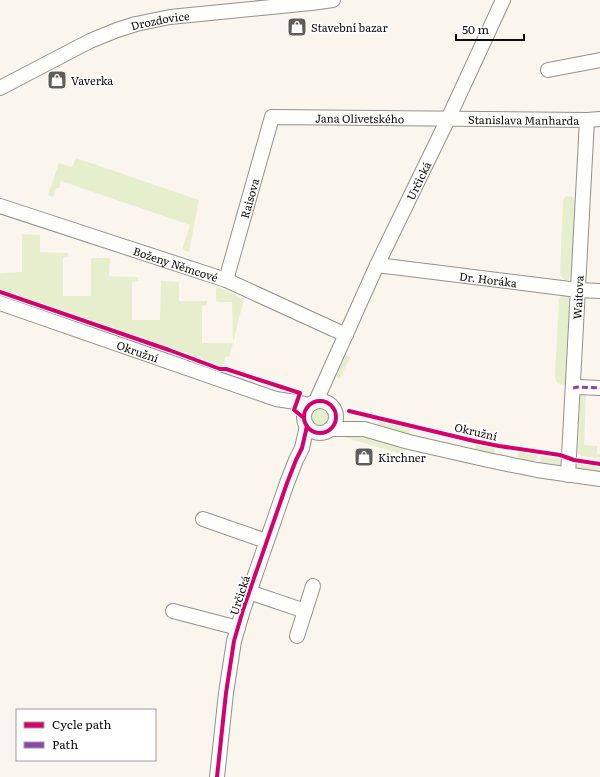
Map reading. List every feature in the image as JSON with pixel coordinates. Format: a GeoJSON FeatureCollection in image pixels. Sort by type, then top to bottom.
{"type":"FeatureCollection","features":[{"type":"Feature","properties":{"kind":"street","name":"Drozdovice"},"geometry":{"type":"LineString","coordinates":[[0,88],[96,39],[136,24],[170,17],[333,0]]}},
{"type":"Feature","properties":{"kind":"street","name":"Určická"},"geometry":{"type":"LineString","coordinates":[[312,403],[334,361],[377,265],[448,119],[503,0]]}},
{"type":"Feature","properties":{"kind":"street"},"geometry":{"type":"LineString","coordinates":[[548,70],[600,60]]}},
{"type":"Feature","properties":{"kind":"street","name":"Jana Olivetského"},"geometry":{"type":"LineString","coordinates":[[272,117],[448,119]]}},
{"type":"Feature","properties":{"kind":"street","name":"Raisova"},"geometry":{"type":"LineString","coordinates":[[226,280],[272,117]]}},
{"type":"Feature","properties":{"kind":"street","name":"Stanislava Manharda"},"geometry":{"type":"LineString","coordinates":[[448,119],[593,120]]}},
{"type":"Feature","properties":{"kind":"street","name":"Waitova"},"geometry":{"type":"LineString","coordinates":[[568,475],[578,290],[593,120]]}},
{"type":"Feature","properties":{"kind":"street","name":"Boženy Němcové"},"geometry":{"type":"LineString","coordinates":[[0,206],[226,280],[346,335]]}},
{"type":"Feature","properties":{"kind":"street","name":"Dr. Horáka"},"geometry":{"type":"LineString","coordinates":[[377,265],[578,290],[600,291]]}},
{"type":"Feature","properties":{"kind":"street","name":"Okružní"},"geometry":{"type":"LineString","coordinates":[[0,303],[276,399],[312,403]]}},
{"type":"Feature","properties":{"kind":"street","name":"Určická"},"geometry":{"type":"LineString","coordinates":[[334,361],[334,409]]}},
{"type":"Feature","properties":{"kind":"street"},"geometry":{"type":"LineString","coordinates":[[573,388],[600,388]]}},
{"type":"Feature","properties":{"kind":"street","name":"Okružní"},"geometry":{"type":"LineString","coordinates":[[276,399],[294,410],[306,422]]}},
{"type":"Feature","properties":{"kind":"street"},"geometry":{"type":"LineString","coordinates":[[364,429],[314,431],[306,422],[305,411],[312,403],[321,401],[326,402],[340,415],[364,429],[409,442],[508,464],[568,475],[600,479]]}},
{"type":"Feature","properties":{"kind":"street"},"geometry":{"type":"LineString","coordinates":[[326,431],[334,425],[336,420],[334,409]]}},
{"type":"Feature","properties":{"kind":"street","name":"Určická"},"geometry":{"type":"LineString","coordinates":[[218,777],[231,654],[266,541],[291,472],[302,448],[306,422]]}},
{"type":"Feature","properties":{"kind":"street","name":"Určická"},"geometry":{"type":"LineString","coordinates":[[302,448],[315,437],[326,431]]}},
{"type":"Feature","properties":{"kind":"street"},"geometry":{"type":"LineString","coordinates":[[203,519],[266,541]]}},
{"type":"Feature","properties":{"kind":"street"},"geometry":{"type":"LineString","coordinates":[[297,636],[313,586]]}},
{"type":"Feature","properties":{"kind":"street"},"geometry":{"type":"LineString","coordinates":[[249,592],[305,611]]}},
{"type":"Feature","properties":{"kind":"street"},"geometry":{"type":"LineString","coordinates":[[173,611],[238,628]]}},
{"type":"Feature","properties":{"kind":"green space"},"geometry":{"type":"Polygon","coordinates":[[[76,158],[199,200],[189,252],[182,250],[190,225],[61,181],[59,188],[56,188],[53,197],[48,195],[59,163],[72,167],[76,158]]]}},
{"type":"Feature","properties":{"kind":"green space"},"geometry":{"type":"Polygon","coordinates":[[[568,196],[571,196],[575,202],[572,273],[569,280],[565,280],[562,278],[560,273],[563,200],[568,196]]]}},
{"type":"Feature","properties":{"kind":"green space"},"geometry":{"type":"Polygon","coordinates":[[[22,234],[40,235],[40,252],[68,253],[68,257],[63,258],[63,296],[91,296],[91,258],[110,258],[109,276],[138,277],[138,281],[132,282],[132,320],[160,320],[161,281],[179,282],[179,301],[207,301],[207,305],[202,306],[202,343],[233,343],[229,357],[226,356],[223,367],[0,291],[0,273],[22,272],[22,234]]]}},
{"type":"Feature","properties":{"kind":"green space"},"geometry":{"type":"Polygon","coordinates":[[[216,286],[244,299],[233,342],[232,302],[216,301],[216,286]]]}},
{"type":"Feature","properties":{"kind":"green space"},"geometry":{"type":"Polygon","coordinates":[[[561,296],[569,296],[571,325],[568,382],[563,385],[557,383],[555,377],[559,299],[561,296]]]}},
{"type":"Feature","properties":{"kind":"green space"},"geometry":{"type":"Polygon","coordinates":[[[342,354],[350,357],[340,379],[336,377],[342,354]]]}},
{"type":"Feature","properties":{"kind":"green space"},"geometry":{"type":"Polygon","coordinates":[[[581,388],[591,393],[591,395],[586,395],[584,445],[597,446],[597,454],[600,454],[600,458],[581,456],[578,453],[581,388]]]}},
{"type":"Feature","properties":{"kind":"green space"},"geometry":{"type":"Polygon","coordinates":[[[320,406],[327,409],[330,416],[327,423],[320,426],[313,423],[310,416],[313,409],[320,406]]]}},
{"type":"Feature","properties":{"kind":"green space"},"geometry":{"type":"Polygon","coordinates":[[[378,421],[410,428],[409,435],[376,427],[378,421]]]}},
{"type":"Feature","properties":{"kind":"green space"},"geometry":{"type":"Polygon","coordinates":[[[346,432],[402,447],[402,454],[346,438],[346,432]]]}},
{"type":"Feature","properties":{"kind":"green space"},"geometry":{"type":"Polygon","coordinates":[[[476,444],[495,448],[493,456],[475,451],[476,444]]]}},
{"type":"Feature","properties":{"kind":"green space"},"geometry":{"type":"Polygon","coordinates":[[[518,452],[537,455],[537,457],[534,463],[518,460],[518,452]]]}},
{"type":"Feature","properties":{"kind":"green space"},"geometry":{"type":"Polygon","coordinates":[[[541,456],[565,460],[562,466],[559,467],[540,464],[541,456]]]}},
{"type":"Feature","properties":{"kind":"green space"},"geometry":{"type":"Polygon","coordinates":[[[574,462],[600,466],[600,474],[576,469],[574,467],[574,462]]]}},
{"type":"Feature","properties":{"kind":"marked path"},"geometry":{"type":"LineString","coordinates":[[573,388],[600,388]]}},
{"type":"Feature","properties":{"kind":"cycle path"},"geometry":{"type":"LineString","coordinates":[[0,292],[220,369],[226,369],[300,393],[294,410],[304,418]]}},
{"type":"Feature","properties":{"kind":"cycle path"},"geometry":{"type":"LineString","coordinates":[[317,401],[323,401],[333,408],[336,417],[335,423],[329,430],[323,433],[317,433],[307,426],[304,420],[304,414],[311,404],[317,401]]}},
{"type":"Feature","properties":{"kind":"cycle path"},"geometry":{"type":"LineString","coordinates":[[349,411],[474,441],[560,455],[574,460],[600,464]]}},
{"type":"Feature","properties":{"kind":"cycle path"},"geometry":{"type":"LineString","coordinates":[[217,777],[226,693],[234,641],[243,610],[287,483],[302,448],[307,426]]}},
{"type":"Feature","properties":{"kind":"place","name":"Stavební bazar"},"geometry":{"type":"Point","coordinates":[297,27]}},
{"type":"Feature","properties":{"kind":"place","name":"Vaverka"},"geometry":{"type":"Point","coordinates":[57,80]}},
{"type":"Feature","properties":{"kind":"place","name":"Kirchner"},"geometry":{"type":"Point","coordinates":[364,457]}}]}
